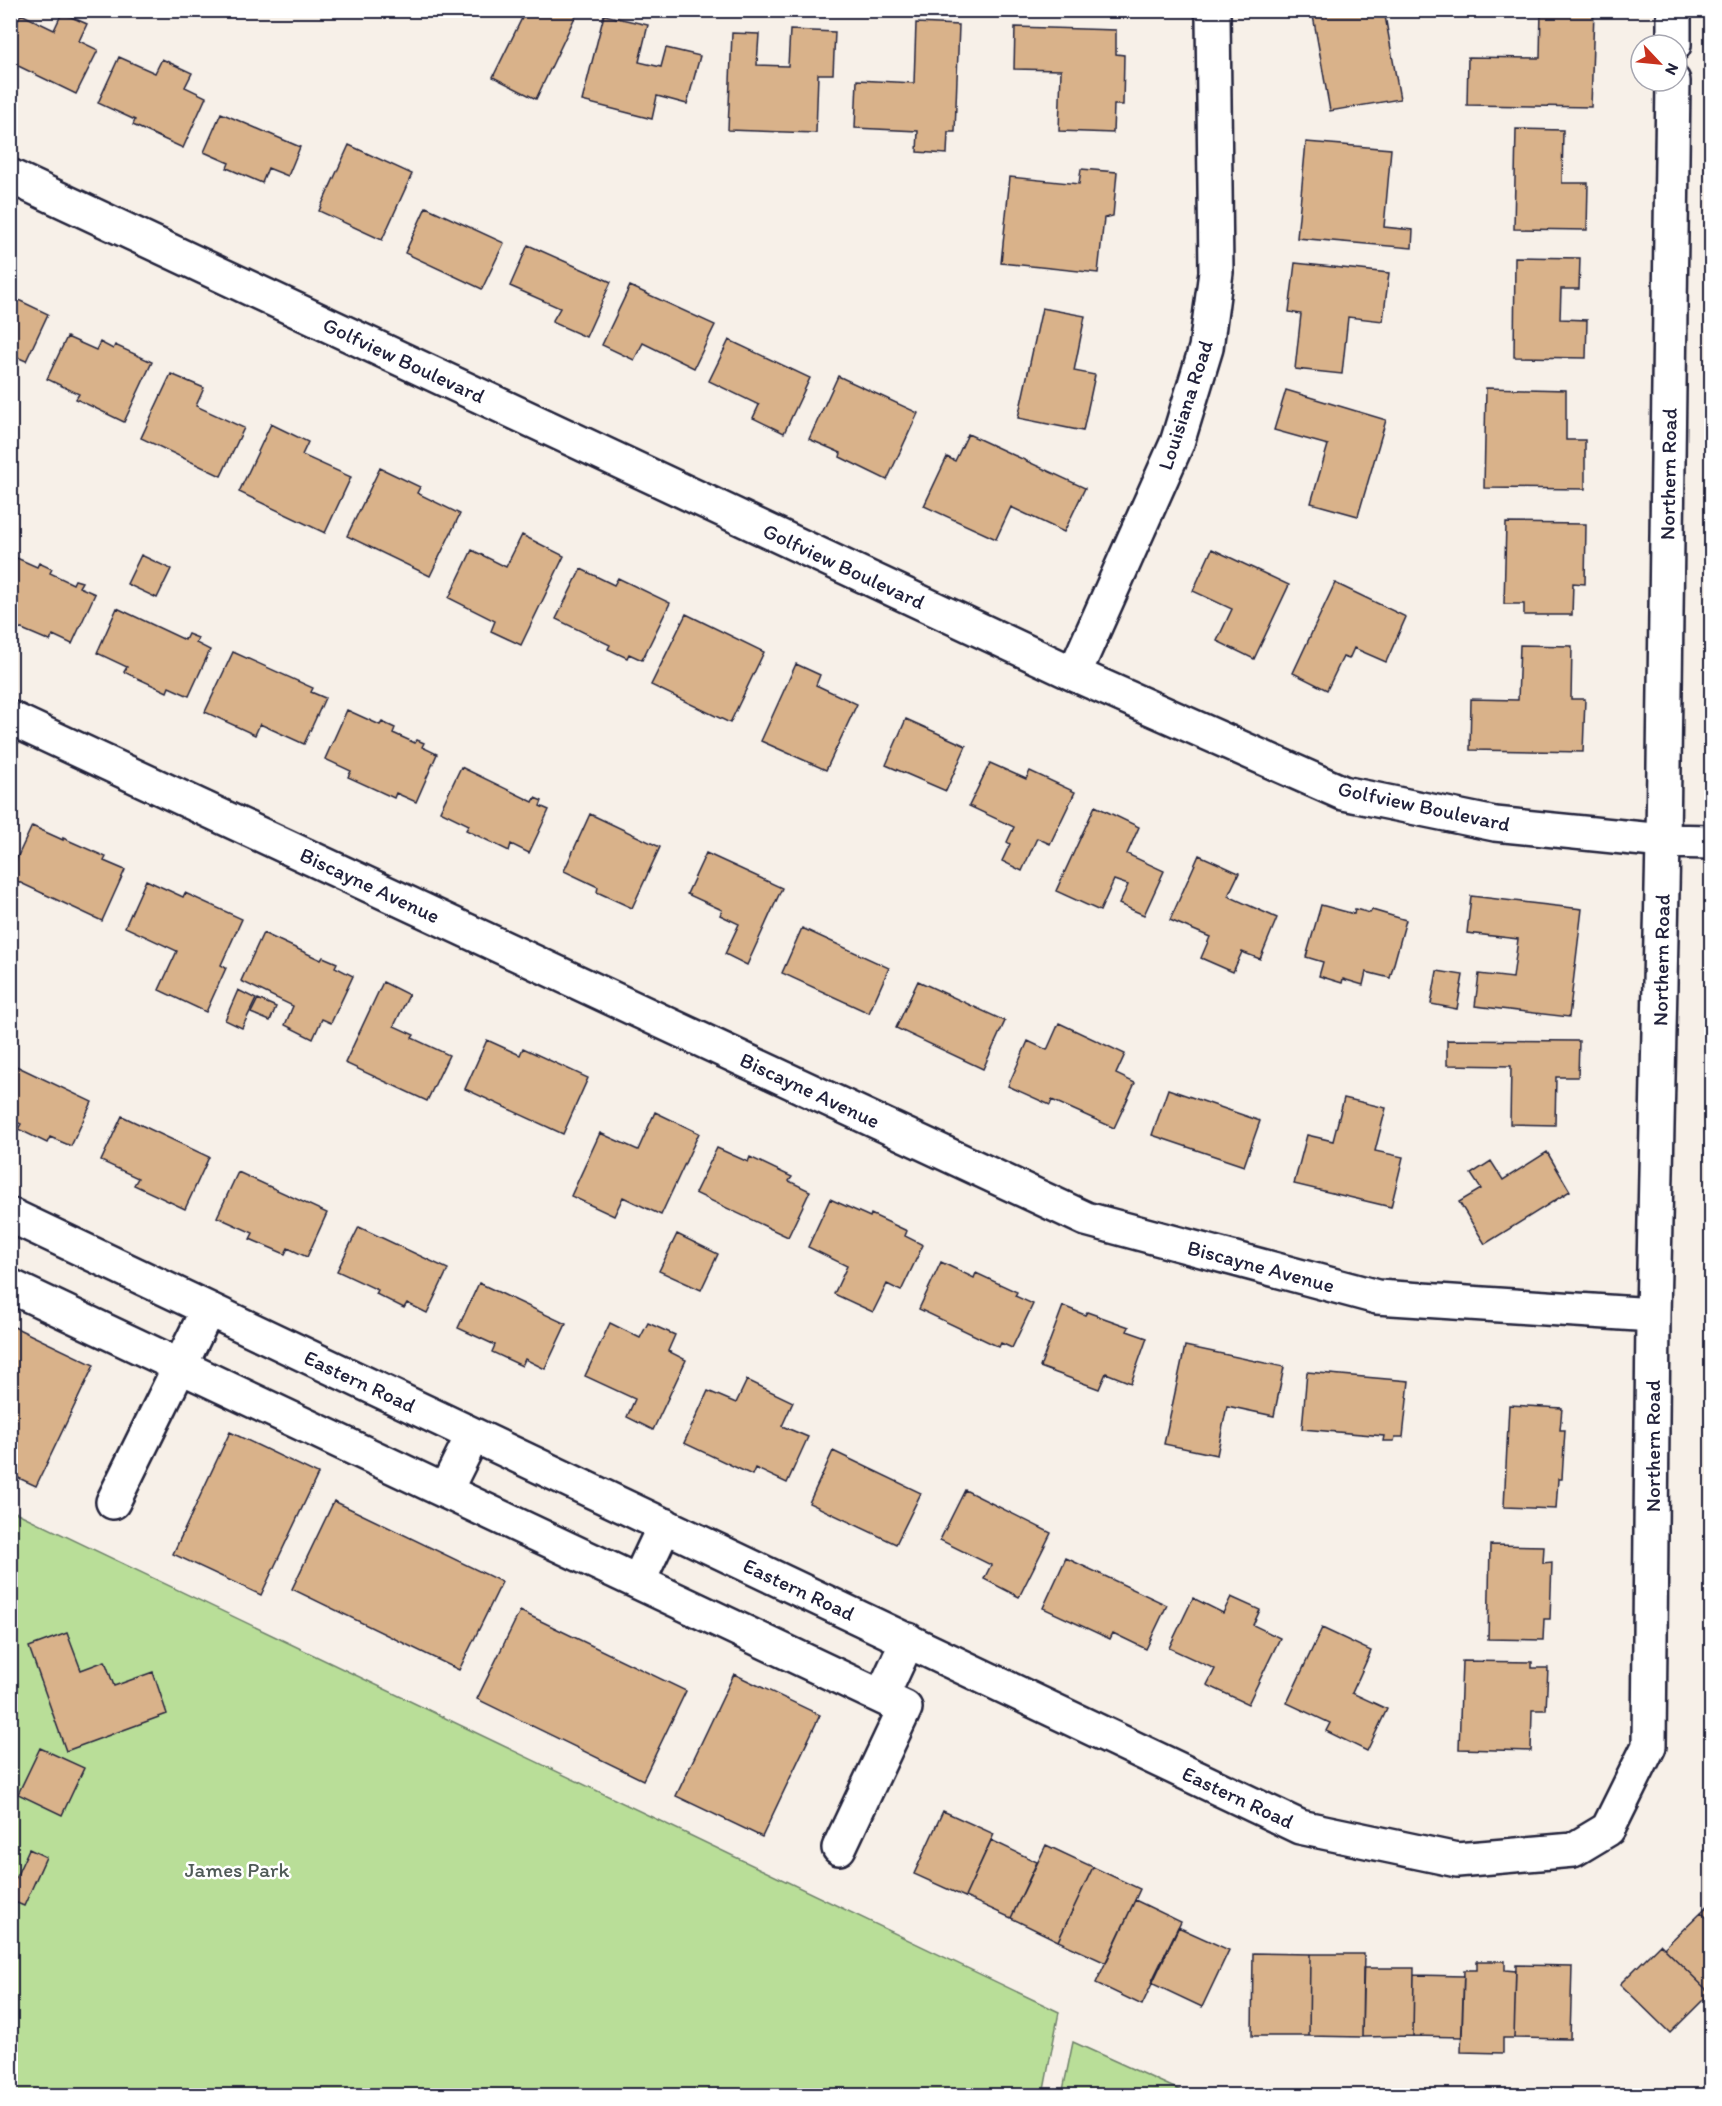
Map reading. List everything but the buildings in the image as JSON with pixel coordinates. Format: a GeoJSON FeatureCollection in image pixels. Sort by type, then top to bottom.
{"type":"FeatureCollection","features":[{"type":"Feature","properties":{"kind":"street","name":"Louisiana Road"},"geometry":{"type":"LineString","coordinates":[[1074,674],[1177,443],[1206,348],[1216,272],[1213,15],[1211,10]]}},
{"type":"Feature","properties":{"kind":"street"},"geometry":{"type":"LineString","coordinates":[[1674,10],[1674,33]]}},
{"type":"Feature","properties":{"kind":"street","name":"Northern Road"},"geometry":{"type":"LineString","coordinates":[[1608,1829],[1649,1746],[1653,1315],[1663,841],[1673,93]]}},
{"type":"Feature","properties":{"kind":"street","name":"Golfview Boulevard"},"geometry":{"type":"LineString","coordinates":[[10,176],[1074,674],[1343,793],[1494,824],[1663,841],[1712,842]]}},
{"type":"Feature","properties":{"kind":"street","name":"Biscayne Avenue"},"geometry":{"type":"LineString","coordinates":[[10,718],[1086,1219],[1377,1297],[1653,1315]]}},
{"type":"Feature","properties":{"kind":"street","name":"Eastern Road"},"geometry":{"type":"LineString","coordinates":[[10,1215],[1300,1827],[1457,1860],[1573,1850],[1608,1829]]}},
{"type":"Feature","properties":{"kind":"street"},"geometry":{"type":"LineString","coordinates":[[10,1286],[905,1708],[839,1848]]}},
{"type":"Feature","properties":{"kind":"street"},"geometry":{"type":"LineString","coordinates":[[113,1502],[208,1309]]}},
{"type":"Feature","properties":{"kind":"street"},"geometry":{"type":"LineString","coordinates":[[445,1491],[474,1435]]}},
{"type":"Feature","properties":{"kind":"street"},"geometry":{"type":"LineString","coordinates":[[638,1582],[665,1526]]}},
{"type":"Feature","properties":{"kind":"street"},"geometry":{"type":"LineString","coordinates":[[882,1696],[908,1640]]}},
{"type":"Feature","properties":{"kind":"green space","name":"James Park"},"geometry":{"type":"Polygon","coordinates":[[[11,1510],[1059,2012],[1043,2095],[11,2095],[11,1510]]]}},
{"type":"Feature","properties":{"kind":"green space"},"geometry":{"type":"Polygon","coordinates":[[[1073,2042],[1190,2095],[1062,2095],[1073,2042]]]}}]}
